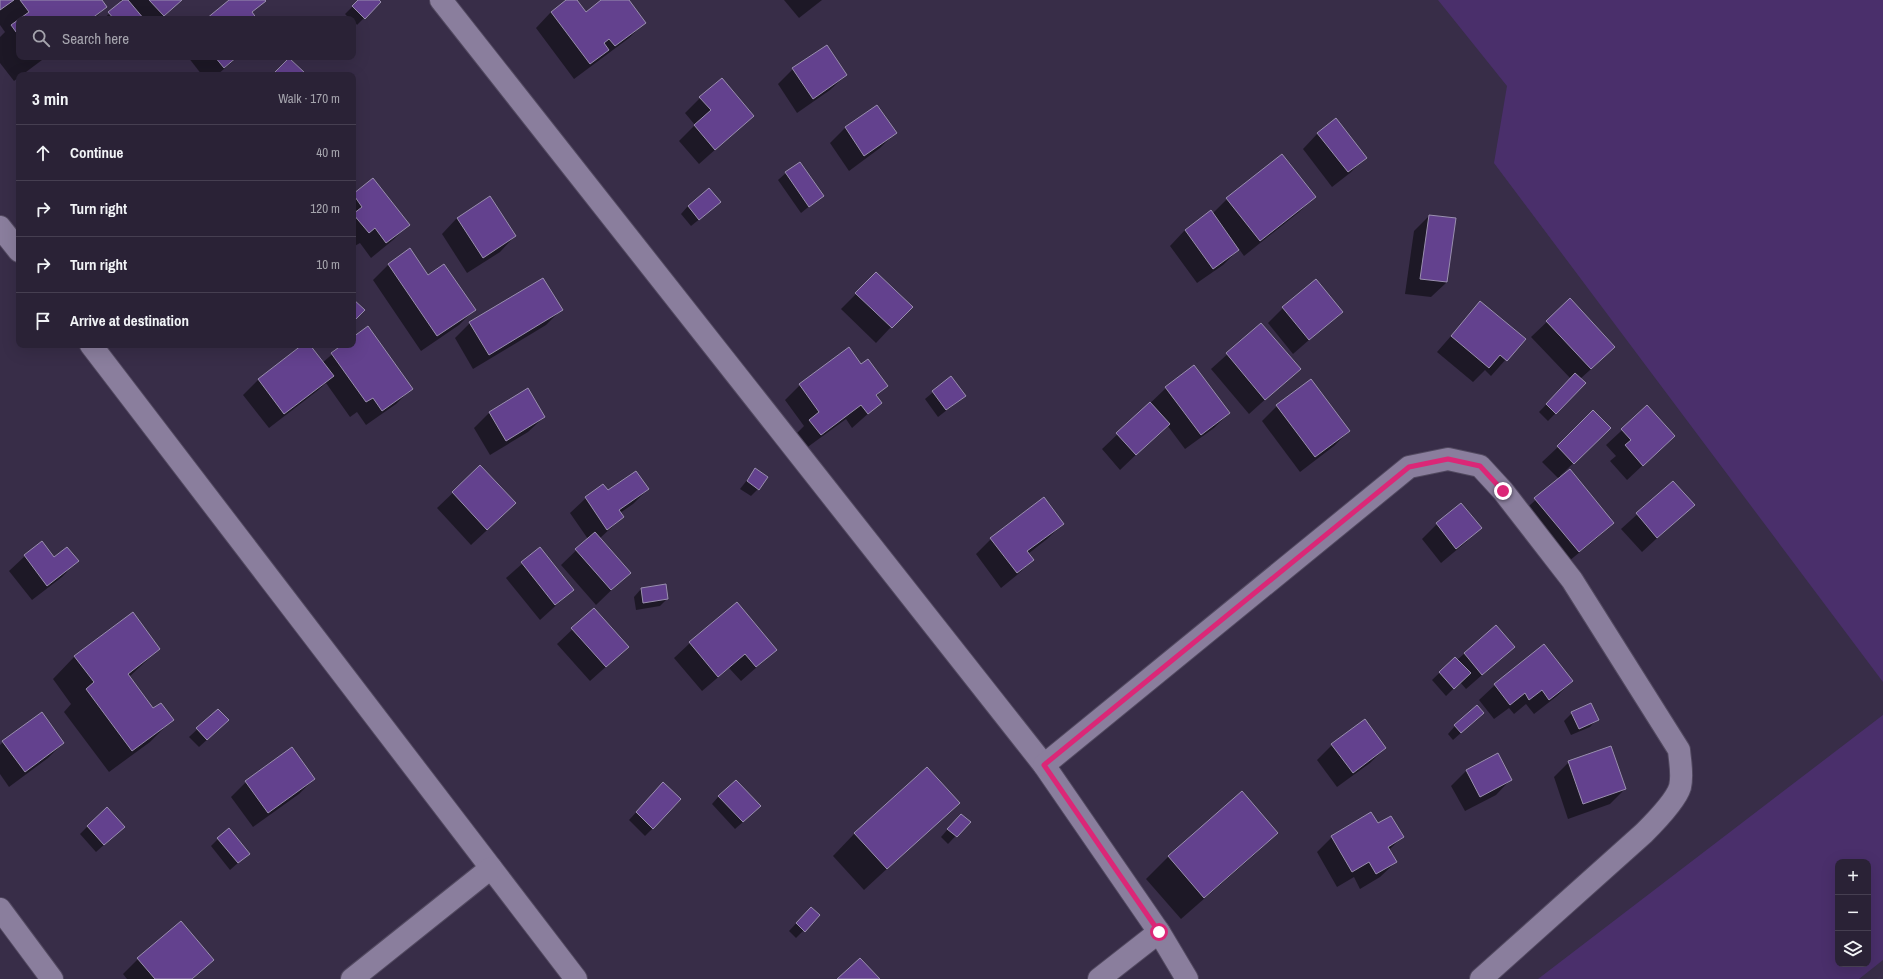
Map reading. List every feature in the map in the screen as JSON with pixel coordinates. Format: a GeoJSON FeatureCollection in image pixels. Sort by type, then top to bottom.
{"type":"FeatureCollection","features":[{"type":"Feature","properties":{"kind":"street"},"geometry":{"type":"LineString","coordinates":[[441,0],[1044,765],[1159,932],[1188,979]]}},
{"type":"Feature","properties":{"kind":"street"},"geometry":{"type":"LineString","coordinates":[[0,227],[16,247]]}},
{"type":"Feature","properties":{"kind":"street"},"geometry":{"type":"LineString","coordinates":[[93,348],[576,979]]}},
{"type":"Feature","properties":{"kind":"street"},"geometry":{"type":"LineString","coordinates":[[1044,765],[1409,467],[1448,459],[1480,466],[1503,491],[1572,580],[1679,750],[1681,769],[1680,788],[1664,811],[1644,833],[1481,979]]}},
{"type":"Feature","properties":{"kind":"street"},"geometry":{"type":"LineString","coordinates":[[352,979],[491,868]]}},
{"type":"Feature","properties":{"kind":"street"},"geometry":{"type":"LineString","coordinates":[[0,909],[52,979]]}},
{"type":"Feature","properties":{"kind":"street"},"geometry":{"type":"LineString","coordinates":[[1099,979],[1159,932]]}},
{"type":"Feature","properties":{"kind":"shaded area"},"geometry":{"type":"Polygon","coordinates":[[[1438,0],[1883,0],[1883,682],[1494,163],[1507,86],[1438,0]]]}},
{"type":"Feature","properties":{"kind":"shaded area"},"geometry":{"type":"Polygon","coordinates":[[[1883,715],[1883,960],[1859,979],[1538,979],[1883,715]]]}},
{"type":"Feature","properties":{"kind":"building"},"geometry":{"type":"Polygon","coordinates":[[[0,0],[14,0],[0,10],[0,0]]]}},
{"type":"Feature","properties":{"kind":"building"},"geometry":{"type":"Polygon","coordinates":[[[20,0],[102,0],[107,7],[95,16],[23,16],[29,12],[20,0]]]}},
{"type":"Feature","properties":{"kind":"building"},"geometry":{"type":"Polygon","coordinates":[[[123,0],[128,0],[141,16],[111,16],[108,12],[123,0]]]}},
{"type":"Feature","properties":{"kind":"building"},"geometry":{"type":"Polygon","coordinates":[[[149,0],[182,0],[164,16],[149,0]]]}},
{"type":"Feature","properties":{"kind":"building"},"geometry":{"type":"Polygon","coordinates":[[[229,0],[266,1],[252,12],[255,16],[210,16],[229,0]]]}},
{"type":"Feature","properties":{"kind":"building"},"geometry":{"type":"Polygon","coordinates":[[[358,0],[379,0],[381,2],[365,19],[352,6],[358,0]]]}},
{"type":"Feature","properties":{"kind":"building"},"geometry":{"type":"Polygon","coordinates":[[[566,0],[577,0],[586,12],[601,0],[629,0],[646,23],[615,46],[609,39],[604,43],[609,50],[590,64],[551,12],[566,0]]]}},
{"type":"Feature","properties":{"kind":"building"},"geometry":{"type":"Polygon","coordinates":[[[16,21],[16,32],[11,25],[16,21]]]}},
{"type":"Feature","properties":{"kind":"building"},"geometry":{"type":"Polygon","coordinates":[[[827,45],[847,75],[813,99],[792,68],[827,45]]]}},
{"type":"Feature","properties":{"kind":"building"},"geometry":{"type":"Polygon","coordinates":[[[217,60],[233,60],[224,68],[217,60]]]}},
{"type":"Feature","properties":{"kind":"building"},"geometry":{"type":"Polygon","coordinates":[[[287,60],[291,60],[304,72],[275,72],[287,60]]]}},
{"type":"Feature","properties":{"kind":"building"},"geometry":{"type":"Polygon","coordinates":[[[722,78],[754,116],[715,150],[694,125],[711,110],[699,97],[722,78]]]}},
{"type":"Feature","properties":{"kind":"building"},"geometry":{"type":"Polygon","coordinates":[[[877,105],[897,133],[864,156],[845,127],[877,105]]]}},
{"type":"Feature","properties":{"kind":"building"},"geometry":{"type":"Polygon","coordinates":[[[1336,118],[1367,158],[1348,172],[1317,133],[1336,118]]]}},
{"type":"Feature","properties":{"kind":"building"},"geometry":{"type":"Polygon","coordinates":[[[1282,154],[1316,197],[1260,241],[1226,198],[1282,154]]]}},
{"type":"Feature","properties":{"kind":"building"},"geometry":{"type":"Polygon","coordinates":[[[800,162],[824,196],[809,207],[785,172],[800,162]]]}},
{"type":"Feature","properties":{"kind":"building"},"geometry":{"type":"Polygon","coordinates":[[[373,178],[410,225],[386,243],[375,228],[369,233],[356,218],[356,212],[362,207],[356,198],[356,192],[373,178]]]}},
{"type":"Feature","properties":{"kind":"building"},"geometry":{"type":"Polygon","coordinates":[[[709,188],[721,202],[699,220],[688,206],[709,188]]]}},
{"type":"Feature","properties":{"kind":"building"},"geometry":{"type":"Polygon","coordinates":[[[490,196],[516,236],[483,258],[457,218],[490,196]]]}},
{"type":"Feature","properties":{"kind":"building"},"geometry":{"type":"Polygon","coordinates":[[[1211,210],[1239,250],[1213,269],[1185,230],[1211,210]]]}},
{"type":"Feature","properties":{"kind":"building"},"geometry":{"type":"Polygon","coordinates":[[[1429,215],[1456,218],[1447,282],[1420,279],[1429,215]]]}},
{"type":"Feature","properties":{"kind":"building"},"geometry":{"type":"Polygon","coordinates":[[[410,248],[428,275],[444,264],[476,310],[437,336],[388,264],[410,248]]]}},
{"type":"Feature","properties":{"kind":"building"},"geometry":{"type":"Polygon","coordinates":[[[876,272],[913,307],[892,328],[855,293],[876,272]]]}},
{"type":"Feature","properties":{"kind":"building"},"geometry":{"type":"Polygon","coordinates":[[[543,278],[563,310],[489,355],[469,322],[543,278]]]}},
{"type":"Feature","properties":{"kind":"building"},"geometry":{"type":"Polygon","coordinates":[[[1316,279],[1343,312],[1309,340],[1282,307],[1316,279]]]}},
{"type":"Feature","properties":{"kind":"building"},"geometry":{"type":"Polygon","coordinates":[[[1570,298],[1615,347],[1591,369],[1546,321],[1570,298]]]}},
{"type":"Feature","properties":{"kind":"building"},"geometry":{"type":"Polygon","coordinates":[[[1480,301],[1526,339],[1507,361],[1500,355],[1489,368],[1451,336],[1480,301]]]}},
{"type":"Feature","properties":{"kind":"building"},"geometry":{"type":"Polygon","coordinates":[[[356,302],[365,310],[356,319],[356,302]]]}},
{"type":"Feature","properties":{"kind":"building"},"geometry":{"type":"Polygon","coordinates":[[[1261,323],[1301,369],[1265,400],[1226,353],[1261,323]]]}},
{"type":"Feature","properties":{"kind":"building"},"geometry":{"type":"Polygon","coordinates":[[[368,326],[413,389],[382,411],[373,398],[366,402],[331,353],[338,348],[356,348],[356,335],[368,326]]]}},
{"type":"Feature","properties":{"kind":"building"},"geometry":{"type":"Polygon","coordinates":[[[849,347],[861,364],[868,359],[888,386],[876,395],[882,403],[868,414],[861,405],[821,435],[809,420],[819,412],[799,384],[849,347]]]}},
{"type":"Feature","properties":{"kind":"building"},"geometry":{"type":"Polygon","coordinates":[[[298,348],[312,348],[334,376],[284,414],[258,379],[298,348]]]}},
{"type":"Feature","properties":{"kind":"building"},"geometry":{"type":"Polygon","coordinates":[[[1194,365],[1230,413],[1201,435],[1165,387],[1194,365]]]}},
{"type":"Feature","properties":{"kind":"building"},"geometry":{"type":"Polygon","coordinates":[[[1575,373],[1586,383],[1556,414],[1546,404],[1575,373]]]}},
{"type":"Feature","properties":{"kind":"building"},"geometry":{"type":"Polygon","coordinates":[[[951,376],[966,396],[946,410],[932,391],[951,376]]]}},
{"type":"Feature","properties":{"kind":"building"},"geometry":{"type":"Polygon","coordinates":[[[1311,379],[1350,431],[1315,457],[1276,405],[1311,379]]]}},
{"type":"Feature","properties":{"kind":"building"},"geometry":{"type":"Polygon","coordinates":[[[528,388],[545,417],[506,441],[489,412],[528,388]]]}},
{"type":"Feature","properties":{"kind":"building"},"geometry":{"type":"Polygon","coordinates":[[[1150,402],[1170,424],[1136,455],[1116,433],[1150,402]]]}},
{"type":"Feature","properties":{"kind":"building"},"geometry":{"type":"Polygon","coordinates":[[[1647,405],[1675,436],[1643,466],[1625,445],[1631,440],[1621,429],[1647,405]]]}},
{"type":"Feature","properties":{"kind":"building"},"geometry":{"type":"Polygon","coordinates":[[[1593,410],[1611,428],[1574,464],[1557,446],[1593,410]]]}},
{"type":"Feature","properties":{"kind":"building"},"geometry":{"type":"Polygon","coordinates":[[[480,465],[516,503],[487,530],[452,492],[480,465]]]}},
{"type":"Feature","properties":{"kind":"building"},"geometry":{"type":"Polygon","coordinates":[[[755,468],[768,477],[759,490],[747,481],[755,468]]]}},
{"type":"Feature","properties":{"kind":"building"},"geometry":{"type":"Polygon","coordinates":[[[1570,469],[1614,523],[1579,552],[1534,498],[1570,469]]]}},
{"type":"Feature","properties":{"kind":"building"},"geometry":{"type":"Polygon","coordinates":[[[636,471],[649,489],[619,510],[624,517],[607,530],[585,497],[603,484],[608,490],[636,471]]]}},
{"type":"Feature","properties":{"kind":"building"},"geometry":{"type":"Polygon","coordinates":[[[1673,481],[1695,505],[1657,538],[1636,513],[1673,481]]]}},
{"type":"Feature","properties":{"kind":"building"},"geometry":{"type":"Polygon","coordinates":[[[1044,497],[1064,524],[1027,551],[1034,560],[1017,573],[990,538],[1044,497]]]}},
{"type":"Feature","properties":{"kind":"building"},"geometry":{"type":"Polygon","coordinates":[[[1461,503],[1482,528],[1456,549],[1436,523],[1461,503]]]}},
{"type":"Feature","properties":{"kind":"building"},"geometry":{"type":"Polygon","coordinates":[[[595,532],[631,573],[611,590],[575,549],[595,532]]]}},
{"type":"Feature","properties":{"kind":"building"},"geometry":{"type":"Polygon","coordinates":[[[42,541],[54,557],[67,547],[79,561],[47,586],[24,555],[42,541]]]}},
{"type":"Feature","properties":{"kind":"building"},"geometry":{"type":"Polygon","coordinates":[[[540,547],[574,590],[555,605],[521,562],[540,547]]]}},
{"type":"Feature","properties":{"kind":"building"},"geometry":{"type":"Polygon","coordinates":[[[666,584],[668,599],[643,603],[641,588],[666,584]]]}},
{"type":"Feature","properties":{"kind":"building"},"geometry":{"type":"Polygon","coordinates":[[[737,602],[777,650],[756,667],[745,654],[718,677],[689,642],[737,602]]]}},
{"type":"Feature","properties":{"kind":"building"},"geometry":{"type":"Polygon","coordinates":[[[594,608],[629,647],[606,667],[571,628],[594,608]]]}},
{"type":"Feature","properties":{"kind":"building"},"geometry":{"type":"Polygon","coordinates":[[[133,612],[160,649],[128,674],[153,708],[161,703],[174,720],[132,751],[86,689],[94,682],[74,656],[133,612]]]}},
{"type":"Feature","properties":{"kind":"building"},"geometry":{"type":"Polygon","coordinates":[[[1496,625],[1515,647],[1482,675],[1464,653],[1496,625]]]}},
{"type":"Feature","properties":{"kind":"building"},"geometry":{"type":"Polygon","coordinates":[[[1544,644],[1573,681],[1549,700],[1542,690],[1529,700],[1525,693],[1510,705],[1494,684],[1544,644]]]}},
{"type":"Feature","properties":{"kind":"building"},"geometry":{"type":"Polygon","coordinates":[[[1455,657],[1471,673],[1454,689],[1439,672],[1455,657]]]}},
{"type":"Feature","properties":{"kind":"building"},"geometry":{"type":"Polygon","coordinates":[[[1591,703],[1599,720],[1579,729],[1571,712],[1591,703]]]}},
{"type":"Feature","properties":{"kind":"building"},"geometry":{"type":"Polygon","coordinates":[[[1477,705],[1484,713],[1461,733],[1454,725],[1477,705]]]}},
{"type":"Feature","properties":{"kind":"building"},"geometry":{"type":"Polygon","coordinates":[[[218,709],[229,720],[207,740],[196,728],[218,709]]]}},
{"type":"Feature","properties":{"kind":"building"},"geometry":{"type":"Polygon","coordinates":[[[42,712],[64,743],[25,772],[2,741],[42,712]]]}},
{"type":"Feature","properties":{"kind":"building"},"geometry":{"type":"Polygon","coordinates":[[[1365,719],[1386,748],[1353,773],[1331,744],[1365,719]]]}},
{"type":"Feature","properties":{"kind":"building"},"geometry":{"type":"Polygon","coordinates":[[[1611,746],[1626,789],[1583,804],[1568,761],[1611,746]]]}},
{"type":"Feature","properties":{"kind":"building"},"geometry":{"type":"Polygon","coordinates":[[[292,747],[315,779],[268,813],[245,781],[292,747]]]}},
{"type":"Feature","properties":{"kind":"building"},"geometry":{"type":"Polygon","coordinates":[[[1498,753],[1512,780],[1480,797],[1466,770],[1498,753]]]}},
{"type":"Feature","properties":{"kind":"building"},"geometry":{"type":"Polygon","coordinates":[[[927,767],[960,803],[887,869],[854,833],[927,767]]]}},
{"type":"Feature","properties":{"kind":"building"},"geometry":{"type":"Polygon","coordinates":[[[736,780],[761,806],[743,822],[718,796],[736,780]]]}},
{"type":"Feature","properties":{"kind":"building"},"geometry":{"type":"Polygon","coordinates":[[[663,782],[681,799],[653,829],[636,812],[663,782]]]}},
{"type":"Feature","properties":{"kind":"building"},"geometry":{"type":"Polygon","coordinates":[[[1242,791],[1278,833],[1204,898],[1168,856],[1242,791]]]}},
{"type":"Feature","properties":{"kind":"building"},"geometry":{"type":"Polygon","coordinates":[[[107,807],[125,827],[104,845],[87,826],[107,807]]]}},
{"type":"Feature","properties":{"kind":"building"},"geometry":{"type":"Polygon","coordinates":[[[1371,812],[1378,823],[1391,816],[1404,837],[1388,847],[1397,862],[1376,874],[1369,862],[1352,872],[1331,836],[1371,812]]]}},
{"type":"Feature","properties":{"kind":"building"},"geometry":{"type":"Polygon","coordinates":[[[961,814],[971,822],[957,837],[947,829],[961,814]]]}},
{"type":"Feature","properties":{"kind":"building"},"geometry":{"type":"Polygon","coordinates":[[[229,828],[250,854],[238,863],[217,838],[229,828]]]}},
{"type":"Feature","properties":{"kind":"building"},"geometry":{"type":"Polygon","coordinates":[[[811,907],[820,915],[805,932],[796,923],[811,907]]]}},
{"type":"Feature","properties":{"kind":"building"},"geometry":{"type":"Polygon","coordinates":[[[181,921],[214,960],[192,979],[155,979],[137,958],[181,921]]]}},
{"type":"Feature","properties":{"kind":"building"},"geometry":{"type":"Polygon","coordinates":[[[860,958],[880,979],[837,979],[860,958]]]}},
{"type":"Feature","properties":{"kind":"route"},"geometry":{"type":"LineString","coordinates":[[1159,932],[1044,765],[1409,467],[1448,459],[1480,466],[1503,491]]}}]}
